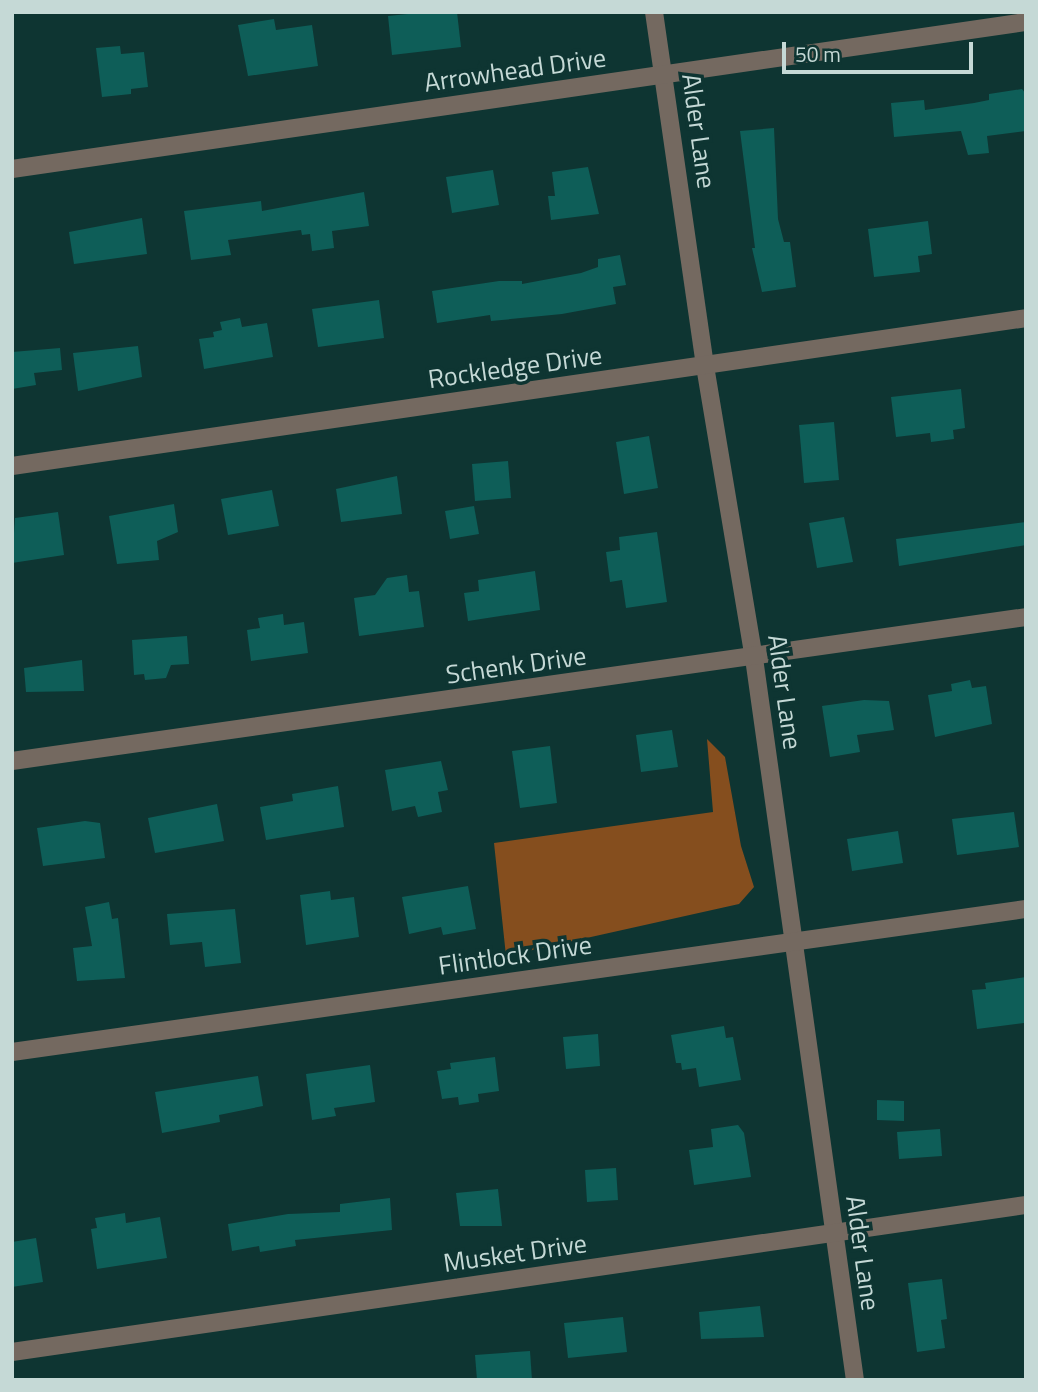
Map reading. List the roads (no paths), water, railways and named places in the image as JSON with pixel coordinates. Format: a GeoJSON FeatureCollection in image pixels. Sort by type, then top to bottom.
{"type":"FeatureCollection","features":[{"type":"Feature","properties":{"kind":"street","name":"Alder Lane"},"geometry":{"type":"LineString","coordinates":[[654,12],[705,366],[754,658],[855,1380]]}},
{"type":"Feature","properties":{"kind":"street","name":"Arrowhead Drive"},"geometry":{"type":"LineString","coordinates":[[12,169],[1026,22]]}},
{"type":"Feature","properties":{"kind":"street","name":"Rockledge Drive"},"geometry":{"type":"LineString","coordinates":[[12,466],[1026,318]]}},
{"type":"Feature","properties":{"kind":"street","name":"Schenk Drive"},"geometry":{"type":"LineString","coordinates":[[12,761],[754,658],[1026,617]]}},
{"type":"Feature","properties":{"kind":"street","name":"Flintlock Drive"},"geometry":{"type":"LineString","coordinates":[[12,1052],[1026,909]]}},
{"type":"Feature","properties":{"kind":"street","name":"Musket Drive"},"geometry":{"type":"LineString","coordinates":[[12,1352],[1026,1205]]}}]}
